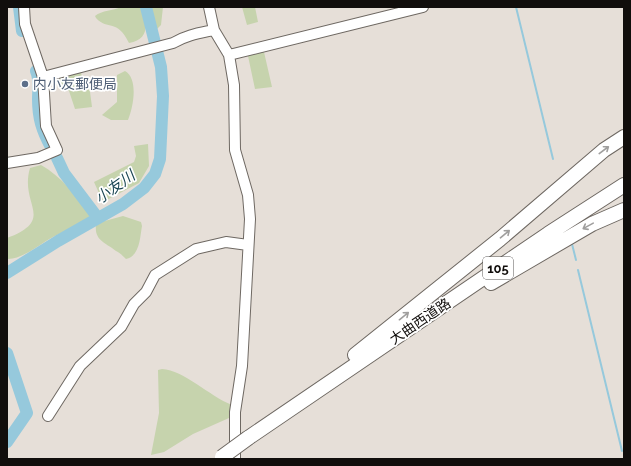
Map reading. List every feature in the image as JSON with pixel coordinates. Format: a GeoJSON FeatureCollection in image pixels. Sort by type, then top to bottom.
{"type":"FeatureCollection","features":[{"type":"Feature","properties":{"kind":"highway"},"geometry":{"type":"LineString","coordinates":[[275,420],[500,239],[604,150],[624,137]]}},
{"type":"Feature","properties":{"kind":"highway","name":"大曲西道路"},"geometry":{"type":"LineString","coordinates":[[225,458],[248,438],[548,234],[624,185]]}},
{"type":"Feature","properties":{"kind":"highway"},"geometry":{"type":"LineString","coordinates":[[373,353],[592,224],[624,210]]}},
{"type":"Feature","properties":{"kind":"street"},"geometry":{"type":"LineString","coordinates":[[7,163],[38,158],[57,150],[46,126],[43,77],[24,24],[24,7]]}},
{"type":"Feature","properties":{"kind":"street"},"geometry":{"type":"LineString","coordinates":[[209,7],[214,30],[229,55],[234,85],[235,150],[248,194],[250,219],[242,366],[235,412],[225,458]]}},
{"type":"Feature","properties":{"kind":"street"},"geometry":{"type":"LineString","coordinates":[[229,55],[423,7]]}},
{"type":"Feature","properties":{"kind":"street"},"geometry":{"type":"LineString","coordinates":[[43,77],[173,43],[181,38],[214,30]]}},
{"type":"Feature","properties":{"kind":"street"},"geometry":{"type":"LineString","coordinates":[[48,416],[80,366],[121,327],[134,304],[146,292],[155,275],[196,249],[226,242],[248,245]]}},
{"type":"Feature","properties":{"kind":"green space"},"geometry":{"type":"Polygon","coordinates":[[[121,7],[142,7],[146,25],[144,34],[136,41],[129,43],[125,35],[120,30],[100,22],[95,16],[121,7]]]}},
{"type":"Feature","properties":{"kind":"green space"},"geometry":{"type":"Polygon","coordinates":[[[149,7],[163,7],[161,25],[157,29],[149,7]]]}},
{"type":"Feature","properties":{"kind":"green space"},"geometry":{"type":"Polygon","coordinates":[[[242,7],[255,7],[258,22],[247,25],[242,7]]]}},
{"type":"Feature","properties":{"kind":"green space"},"geometry":{"type":"Polygon","coordinates":[[[264,52],[272,87],[255,89],[248,56],[264,52]]]}},
{"type":"Feature","properties":{"kind":"green space"},"geometry":{"type":"Polygon","coordinates":[[[125,71],[132,80],[134,94],[130,115],[128,120],[111,120],[102,115],[117,102],[117,75],[125,71]]]}},
{"type":"Feature","properties":{"kind":"green space"},"geometry":{"type":"Polygon","coordinates":[[[81,72],[83,85],[89,84],[92,107],[75,109],[69,91],[51,81],[81,72]]]}},
{"type":"Feature","properties":{"kind":"green space"},"geometry":{"type":"Polygon","coordinates":[[[148,144],[149,166],[139,183],[103,202],[94,182],[134,162],[136,156],[134,146],[148,144]]]}},
{"type":"Feature","properties":{"kind":"green space"},"geometry":{"type":"Polygon","coordinates":[[[41,165],[62,181],[91,214],[89,218],[76,226],[53,237],[26,254],[8,259],[7,238],[22,231],[30,224],[33,217],[28,181],[30,168],[41,165]]]}},
{"type":"Feature","properties":{"kind":"green space"},"geometry":{"type":"Polygon","coordinates":[[[123,216],[141,222],[142,226],[137,250],[131,257],[126,259],[102,241],[97,235],[96,230],[96,225],[101,222],[123,216]]]}},
{"type":"Feature","properties":{"kind":"green space"},"geometry":{"type":"Polygon","coordinates":[[[158,370],[170,370],[188,378],[214,396],[232,405],[229,418],[193,434],[164,452],[151,455],[159,413],[158,370]]]}},
{"type":"Feature","properties":{"kind":"waterway"},"geometry":{"type":"LineString","coordinates":[[19,7],[22,31]]}},
{"type":"Feature","properties":{"kind":"waterway","name":"小友川"},"geometry":{"type":"LineString","coordinates":[[7,273],[58,241],[123,204],[144,188],[155,174],[160,159],[163,96],[161,67],[146,7]]}},
{"type":"Feature","properties":{"kind":"waterway"},"geometry":{"type":"LineString","coordinates":[[516,7],[553,159]]}},
{"type":"Feature","properties":{"kind":"waterway"},"geometry":{"type":"LineString","coordinates":[[36,71],[40,118],[43,130],[51,147]]}},
{"type":"Feature","properties":{"kind":"waterway"},"geometry":{"type":"LineString","coordinates":[[57,158],[64,173],[98,218]]}},
{"type":"Feature","properties":{"kind":"waterway"},"geometry":{"type":"LineString","coordinates":[[572,244],[576,260]]}},
{"type":"Feature","properties":{"kind":"waterway"},"geometry":{"type":"LineString","coordinates":[[578,270],[622,451]]}},
{"type":"Feature","properties":{"kind":"waterway","name":"小友川"},"geometry":{"type":"LineString","coordinates":[[7,353],[27,413],[7,442]]}},
{"type":"Feature","properties":{"kind":"place","name":"内小友郵便局"},"geometry":{"type":"Point","coordinates":[25,84]}}]}
